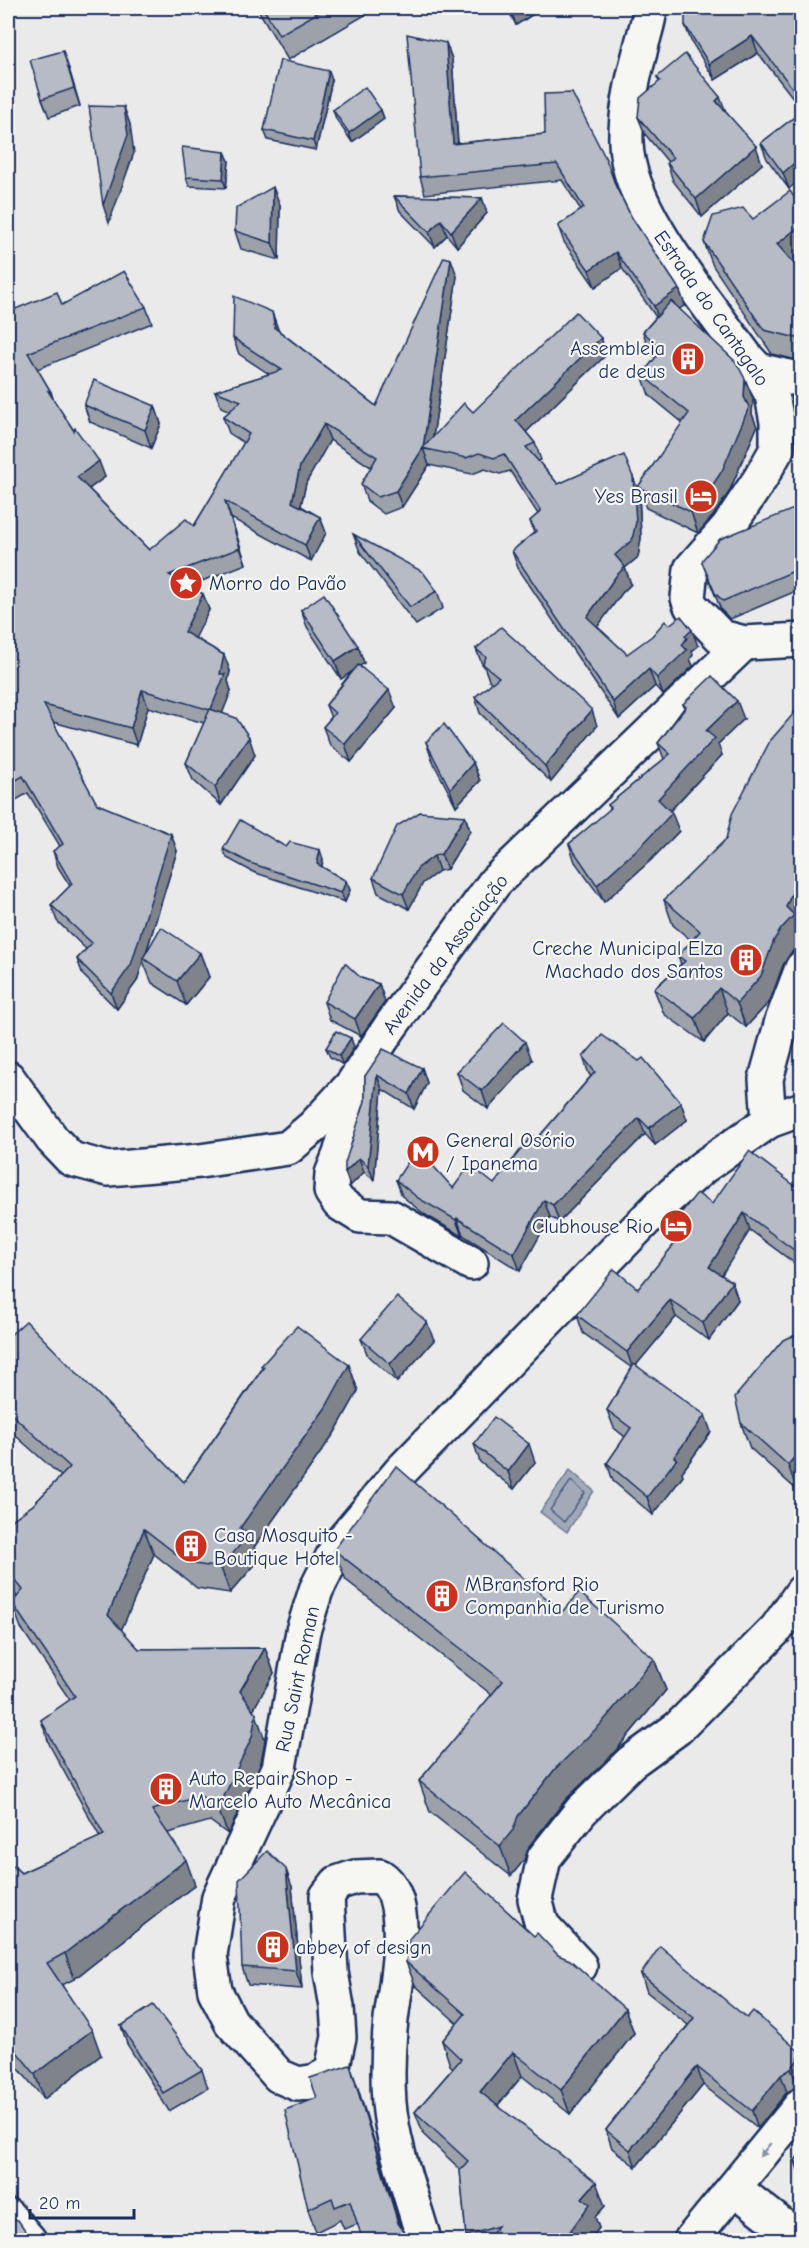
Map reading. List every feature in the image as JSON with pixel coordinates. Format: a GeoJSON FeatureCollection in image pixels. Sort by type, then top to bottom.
{"type":"FeatureCollection","features":[{"type":"Feature","properties":{"kind":"street","name":"Estrada do Cantagalo"},"geometry":{"type":"LineString","coordinates":[[650,8],[628,115],[626,142],[630,169],[644,206],[664,242],[758,370],[772,395],[777,422],[777,449],[728,527],[691,569],[688,598],[691,606],[721,637],[773,642]]}},
{"type":"Feature","properties":{"kind":"street"},"geometry":{"type":"LineString","coordinates":[[758,370],[801,380]]}},
{"type":"Feature","properties":{"kind":"street","name":"Avenida da Associação"},"geometry":{"type":"LineString","coordinates":[[8,1078],[52,1139],[71,1159],[108,1169],[200,1161],[288,1148],[314,1126],[352,1084],[397,1017],[495,882],[773,642],[801,622]]}},
{"type":"Feature","properties":{"kind":"street"},"geometry":{"type":"LineString","coordinates":[[769,1121],[766,1079],[782,1021],[801,968]]}},
{"type":"Feature","properties":{"kind":"street"},"geometry":{"type":"LineString","coordinates":[[352,1084],[352,1112],[332,1174],[331,1191],[339,1203],[360,1216],[390,1217],[471,1263]]}},
{"type":"Feature","properties":{"kind":"street","name":"Rua Saint Roman"},"geometry":{"type":"LineString","coordinates":[[424,2241],[401,2160],[389,2105],[388,2052],[400,1924],[397,1902],[390,1884],[380,1876],[355,1876],[337,1882],[327,1896],[331,1972],[339,2037],[332,2070],[317,2081],[298,2084],[279,2076],[231,2022],[215,1991],[210,1955],[219,1897],[279,1768],[303,1631],[316,1590],[338,1546],[400,1472],[659,1206],[703,1167],[769,1121],[801,1109]]}},
{"type":"Feature","properties":{"kind":"street"},"geometry":{"type":"LineString","coordinates":[[580,1966],[543,1925],[536,1899],[544,1858],[581,1810],[631,1762],[678,1728],[777,1628],[801,1592]]}},
{"type":"Feature","properties":{"kind":"street"},"geometry":{"type":"LineString","coordinates":[[691,2241],[801,2104]]}},
{"type":"Feature","properties":{"kind":"street"},"geometry":{"type":"LineString","coordinates":[[734,2188],[801,2241]]}},
{"type":"Feature","properties":{"kind":"street"},"geometry":{"type":"LineString","coordinates":[[8,2216],[29,2241]]}},
{"type":"Feature","properties":{"kind":"water"},"geometry":{"type":"Polygon","coordinates":[[[570,1470],[594,1491],[567,1532],[540,1512],[570,1470]]]}},
{"type":"Feature","properties":{"kind":"building"},"geometry":{"type":"Polygon","coordinates":[[[263,8],[326,8],[279,35],[263,8]]]}},
{"type":"Feature","properties":{"kind":"building"},"geometry":{"type":"Polygon","coordinates":[[[685,8],[801,8],[801,99],[752,36],[709,64],[685,25],[685,8]]]}},
{"type":"Feature","properties":{"kind":"building"},"geometry":{"type":"Polygon","coordinates":[[[407,34],[446,43],[453,144],[545,134],[544,94],[572,93],[606,159],[616,187],[632,218],[679,289],[654,306],[616,252],[589,270],[558,226],[584,208],[557,164],[420,177],[407,34]]]}},
{"type":"Feature","properties":{"kind":"building"},"geometry":{"type":"Polygon","coordinates":[[[63,51],[74,88],[42,99],[30,60],[63,51]]]}},
{"type":"Feature","properties":{"kind":"building"},"geometry":{"type":"Polygon","coordinates":[[[685,54],[720,97],[716,101],[756,146],[696,199],[667,163],[673,158],[638,117],[640,98],[660,81],[657,77],[685,54]]]}},
{"type":"Feature","properties":{"kind":"building"},"geometry":{"type":"Polygon","coordinates":[[[280,60],[329,71],[313,141],[264,130],[280,60]]]}},
{"type":"Feature","properties":{"kind":"building"},"geometry":{"type":"Polygon","coordinates":[[[365,87],[381,110],[349,133],[333,110],[365,87]]]}},
{"type":"Feature","properties":{"kind":"building"},"geometry":{"type":"Polygon","coordinates":[[[89,106],[124,107],[128,135],[103,205],[89,106]]]}},
{"type":"Feature","properties":{"kind":"building"},"geometry":{"type":"Polygon","coordinates":[[[801,112],[801,157],[783,173],[761,143],[801,112]]]}},
{"type":"Feature","properties":{"kind":"building"},"geometry":{"type":"Polygon","coordinates":[[[182,147],[225,152],[223,179],[186,177],[182,147]]]}},
{"type":"Feature","properties":{"kind":"building"},"geometry":{"type":"Polygon","coordinates":[[[273,187],[272,243],[235,231],[236,208],[273,187]]]}},
{"type":"Feature","properties":{"kind":"building"},"geometry":{"type":"Polygon","coordinates":[[[790,191],[801,207],[801,225],[777,244],[801,272],[801,341],[764,330],[704,242],[713,216],[743,208],[753,219],[790,191]]]}},
{"type":"Feature","properties":{"kind":"building"},"geometry":{"type":"Polygon","coordinates":[[[394,196],[482,198],[451,232],[441,220],[429,232],[394,196]]]}},
{"type":"Feature","properties":{"kind":"building"},"geometry":{"type":"Polygon","coordinates":[[[444,257],[451,259],[423,448],[396,491],[378,497],[361,484],[377,457],[324,424],[300,466],[292,502],[320,517],[305,545],[225,501],[240,548],[169,575],[203,594],[184,632],[224,655],[220,674],[225,674],[210,710],[142,690],[131,728],[44,705],[97,804],[171,834],[131,965],[111,993],[77,959],[92,943],[51,905],[72,884],[53,851],[63,844],[23,776],[8,785],[8,312],[57,292],[62,305],[124,271],[146,307],[28,353],[51,392],[48,391],[74,431],[75,428],[99,461],[77,477],[149,550],[186,519],[194,526],[249,434],[223,417],[241,401],[215,391],[282,370],[233,338],[234,296],[272,312],[275,328],[376,406],[444,257]]]}},
{"type":"Feature","properties":{"kind":"building"},"geometry":{"type":"Polygon","coordinates":[[[671,301],[736,362],[745,379],[744,397],[749,407],[722,471],[691,512],[638,487],[689,413],[642,375],[662,349],[643,332],[671,301]]]}},
{"type":"Feature","properties":{"kind":"building"},"geometry":{"type":"Polygon","coordinates":[[[576,312],[601,338],[516,420],[535,443],[526,447],[558,484],[624,455],[633,477],[636,522],[632,540],[615,555],[625,567],[587,617],[627,654],[652,636],[665,621],[669,625],[681,616],[692,630],[685,636],[687,638],[682,645],[687,650],[657,678],[649,669],[613,702],[512,551],[536,531],[530,521],[541,511],[504,454],[494,458],[479,453],[466,458],[423,448],[464,403],[473,412],[576,312]]]}},
{"type":"Feature","properties":{"kind":"building"},"geometry":{"type":"Polygon","coordinates":[[[94,380],[155,406],[145,430],[84,405],[94,380]]]}},
{"type":"Feature","properties":{"kind":"building"},"geometry":{"type":"Polygon","coordinates":[[[801,506],[801,568],[723,601],[715,593],[702,562],[703,559],[720,539],[801,506]]]}},
{"type":"Feature","properties":{"kind":"building"},"geometry":{"type":"Polygon","coordinates":[[[353,534],[423,572],[437,591],[410,607],[353,534]]]}},
{"type":"Feature","properties":{"kind":"building"},"geometry":{"type":"Polygon","coordinates":[[[324,594],[358,646],[335,661],[301,610],[324,594]]]}},
{"type":"Feature","properties":{"kind":"building"},"geometry":{"type":"Polygon","coordinates":[[[501,627],[592,710],[545,766],[475,697],[499,677],[483,664],[486,657],[476,649],[501,627]]]}},
{"type":"Feature","properties":{"kind":"building"},"geometry":{"type":"Polygon","coordinates":[[[358,665],[389,690],[345,744],[323,727],[335,713],[326,705],[358,665]]]}},
{"type":"Feature","properties":{"kind":"building"},"geometry":{"type":"Polygon","coordinates":[[[712,676],[737,701],[706,731],[715,738],[658,799],[672,813],[645,842],[597,885],[569,844],[611,808],[608,805],[670,754],[658,743],[686,707],[683,704],[712,676]]]}},
{"type":"Feature","properties":{"kind":"building"},"geometry":{"type":"Polygon","coordinates":[[[801,705],[801,871],[786,907],[794,915],[774,940],[761,976],[737,1003],[719,988],[695,1018],[654,989],[685,961],[678,956],[700,931],[664,900],[726,839],[732,814],[770,741],[801,705]]]}},
{"type":"Feature","properties":{"kind":"building"},"geometry":{"type":"Polygon","coordinates":[[[210,709],[236,718],[249,737],[215,787],[186,763],[210,709]]]}},
{"type":"Feature","properties":{"kind":"building"},"geometry":{"type":"Polygon","coordinates":[[[444,724],[473,763],[450,789],[426,742],[444,724]]]}},
{"type":"Feature","properties":{"kind":"building"},"geometry":{"type":"Polygon","coordinates":[[[420,812],[465,816],[441,854],[434,856],[418,868],[403,894],[373,878],[397,826],[420,812]]]}},
{"type":"Feature","properties":{"kind":"building"},"geometry":{"type":"Polygon","coordinates":[[[240,820],[286,847],[290,842],[320,850],[317,864],[346,881],[341,893],[250,863],[223,849],[240,820]]]}},
{"type":"Feature","properties":{"kind":"building"},"geometry":{"type":"Polygon","coordinates":[[[161,927],[200,953],[177,981],[143,958],[161,927]]]}},
{"type":"Feature","properties":{"kind":"building"},"geometry":{"type":"Polygon","coordinates":[[[345,963],[361,978],[379,984],[355,1019],[324,1002],[345,963]]]}},
{"type":"Feature","properties":{"kind":"building"},"geometry":{"type":"Polygon","coordinates":[[[504,1023],[525,1042],[482,1091],[457,1072],[504,1023]]]}},
{"type":"Feature","properties":{"kind":"building"},"geometry":{"type":"Polygon","coordinates":[[[336,1031],[351,1038],[339,1056],[326,1048],[336,1031]]]}},
{"type":"Feature","properties":{"kind":"building"},"geometry":{"type":"Polygon","coordinates":[[[602,1035],[639,1061],[643,1058],[681,1103],[649,1128],[639,1118],[553,1205],[544,1200],[514,1254],[457,1218],[456,1220],[418,1198],[396,1180],[417,1148],[453,1188],[470,1165],[494,1184],[532,1135],[537,1139],[595,1072],[583,1057],[602,1035]]]}},
{"type":"Feature","properties":{"kind":"building"},"geometry":{"type":"Polygon","coordinates":[[[383,1049],[422,1068],[409,1094],[377,1075],[368,1166],[359,1158],[345,1172],[345,1163],[365,1101],[365,1076],[383,1049]]]}},
{"type":"Feature","properties":{"kind":"building"},"geometry":{"type":"Polygon","coordinates":[[[749,1151],[799,1189],[801,1186],[801,1251],[798,1253],[744,1213],[709,1267],[732,1282],[703,1323],[670,1300],[627,1352],[577,1315],[614,1269],[638,1289],[680,1237],[669,1228],[697,1193],[712,1204],[749,1151]]]}},
{"type":"Feature","properties":{"kind":"building"},"geometry":{"type":"Polygon","coordinates":[[[397,1297],[427,1322],[390,1364],[361,1339],[397,1297]]]}},
{"type":"Feature","properties":{"kind":"building"},"geometry":{"type":"Polygon","coordinates":[[[26,1321],[184,1482],[264,1367],[261,1366],[297,1326],[349,1365],[326,1407],[240,1528],[249,1534],[221,1568],[188,1563],[144,1529],[108,1615],[139,1649],[265,1648],[240,1691],[256,1714],[252,1737],[218,1809],[201,1796],[152,1810],[186,1860],[65,1953],[47,1963],[92,2030],[35,2074],[8,2041],[8,1861],[21,1873],[104,1835],[41,1720],[75,1696],[12,1603],[23,1590],[8,1571],[8,1523],[33,1505],[70,1467],[8,1411],[8,1337],[26,1321]]]}},
{"type":"Feature","properties":{"kind":"building"},"geometry":{"type":"Polygon","coordinates":[[[801,1333],[801,1449],[788,1465],[741,1423],[735,1397],[783,1340],[801,1333]]]}},
{"type":"Feature","properties":{"kind":"building"},"geometry":{"type":"Polygon","coordinates":[[[634,1364],[705,1415],[674,1457],[677,1459],[647,1497],[607,1463],[631,1428],[607,1410],[634,1364]]]}},
{"type":"Feature","properties":{"kind":"building"},"geometry":{"type":"Polygon","coordinates":[[[494,1417],[529,1444],[508,1472],[474,1444],[494,1417]]]}},
{"type":"Feature","properties":{"kind":"building"},"geometry":{"type":"Polygon","coordinates":[[[396,1466],[562,1612],[579,1592],[654,1659],[601,1724],[555,1769],[518,1816],[513,1830],[500,1846],[419,1781],[503,1681],[334,1550],[396,1466]]]}},
{"type":"Feature","properties":{"kind":"building","name":"abbey of design"},"geometry":{"type":"Polygon","coordinates":[[[267,1851],[286,1869],[296,1971],[242,1967],[239,1880],[267,1851]]]}},
{"type":"Feature","properties":{"kind":"building"},"geometry":{"type":"Polygon","coordinates":[[[465,1872],[534,1936],[537,1933],[558,1955],[570,1960],[625,2009],[561,2090],[513,2052],[480,2092],[596,2182],[582,2198],[590,2204],[563,2241],[487,2241],[498,2226],[466,2236],[460,2170],[468,2161],[415,2112],[461,2059],[442,2041],[465,2014],[406,1962],[409,1939],[465,1872]]]}},
{"type":"Feature","properties":{"kind":"building"},"geometry":{"type":"Polygon","coordinates":[[[660,1946],[747,2018],[753,2011],[801,2055],[791,2069],[781,2075],[752,2111],[697,2067],[630,2150],[606,2130],[694,2018],[641,1974],[660,1946]]]}},
{"type":"Feature","properties":{"kind":"building"},"geometry":{"type":"Polygon","coordinates":[[[153,2005],[202,2070],[163,2093],[121,2026],[153,2005]]]}},
{"type":"Feature","properties":{"kind":"building"},"geometry":{"type":"Polygon","coordinates":[[[350,2065],[398,2223],[407,2241],[363,2241],[350,2201],[335,2207],[332,2198],[308,2209],[285,2110],[317,2098],[310,2078],[350,2065]]]}},
{"type":"Feature","properties":{"kind":"building"},"geometry":{"type":"Polygon","coordinates":[[[801,2152],[801,2166],[795,2161],[801,2152]]]}},
{"type":"Feature","properties":{"kind":"building"},"geometry":{"type":"Polygon","coordinates":[[[8,2219],[18,2220],[32,2240],[8,2241],[8,2219]]]}},
{"type":"Feature","properties":{"kind":"place","name":"Assembleia de deus"},"geometry":{"type":"Point","coordinates":[688,359]}},
{"type":"Feature","properties":{"kind":"place","name":"Yes Brasil"},"geometry":{"type":"Point","coordinates":[701,496]}},
{"type":"Feature","properties":{"kind":"place","name":"Morro do Pavão"},"geometry":{"type":"Point","coordinates":[186,583]}},
{"type":"Feature","properties":{"kind":"place","name":"Creche Municipal Elza Machado dos Santos"},"geometry":{"type":"Point","coordinates":[746,960]}},
{"type":"Feature","properties":{"kind":"place","name":"General Osório / Ipanema"},"geometry":{"type":"Point","coordinates":[423,1152]}},
{"type":"Feature","properties":{"kind":"place","name":"Clubhouse Rio"},"geometry":{"type":"Point","coordinates":[676,1226]}},
{"type":"Feature","properties":{"kind":"place","name":"Casa Mosquito - Boutique Hotel"},"geometry":{"type":"Point","coordinates":[191,1546]}},
{"type":"Feature","properties":{"kind":"place","name":"MBransford Rio Companhia de Turismo"},"geometry":{"type":"Point","coordinates":[442,1596]}},
{"type":"Feature","properties":{"kind":"place","name":"Auto Repair Shop - Marcelo Auto Mecânica"},"geometry":{"type":"Point","coordinates":[166,1789]}},
{"type":"Feature","properties":{"kind":"place","name":"abbey of design"},"geometry":{"type":"Point","coordinates":[273,1947]}}]}
